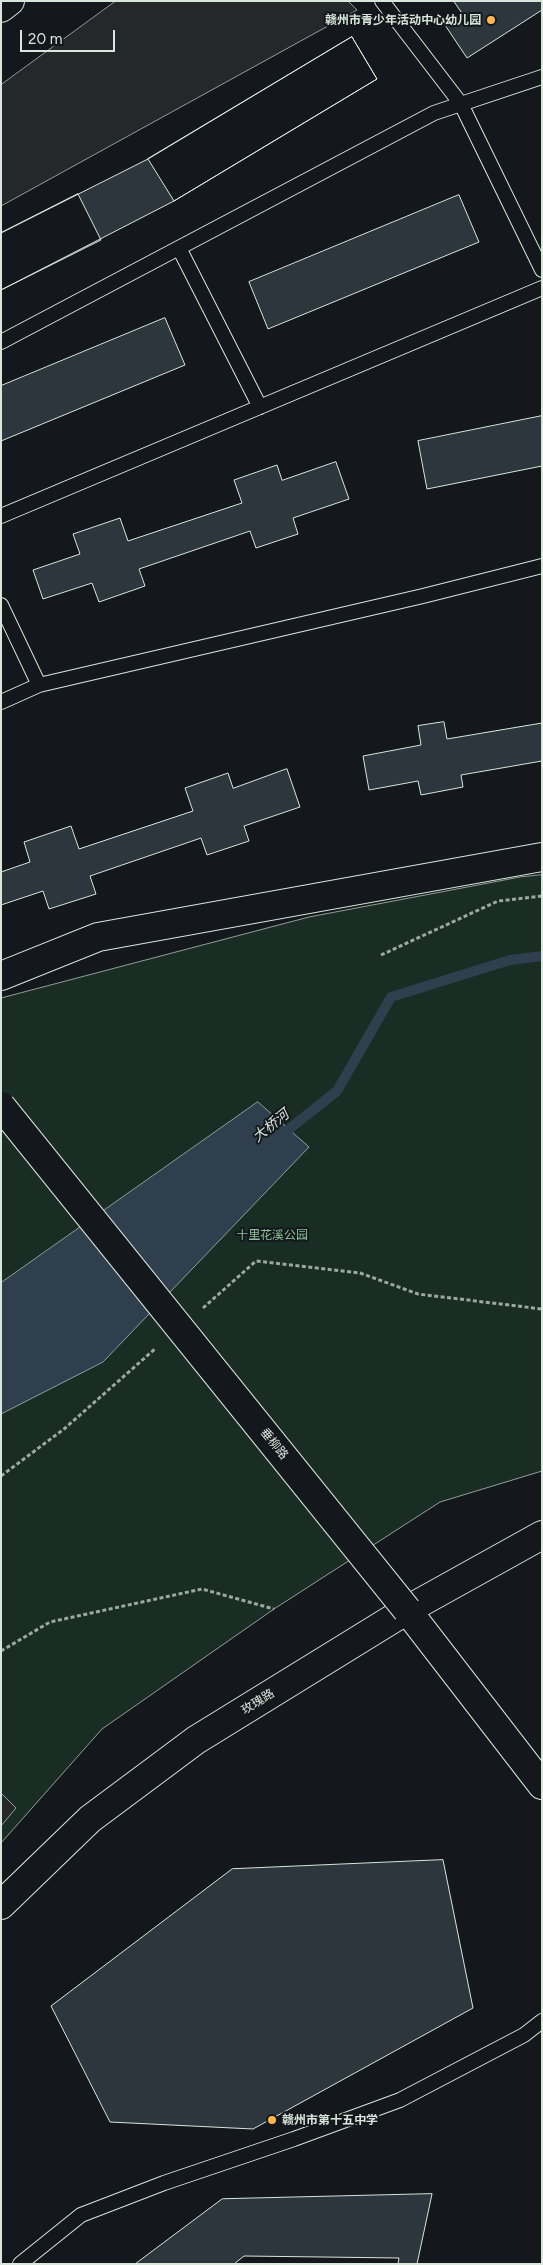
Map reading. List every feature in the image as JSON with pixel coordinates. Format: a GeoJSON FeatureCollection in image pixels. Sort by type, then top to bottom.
{"type":"FeatureCollection","features":[{"type":"Feature","properties":{"kind":"street"},"geometry":{"type":"LineString","coordinates":[[1,8],[10,1]]}},
{"type":"Feature","properties":{"kind":"street"},"geometry":{"type":"LineString","coordinates":[[1,976],[98,937],[542,857]]}},
{"type":"Feature","properties":{"kind":"street","name":"垂柳路"},"geometry":{"type":"LineString","coordinates":[[1,1106],[407,1610],[542,1785]]}},
{"type":"Feature","properties":{"kind":"street","name":"玫瑰路"},"geometry":{"type":"LineString","coordinates":[[1,1905],[90,1819],[196,1740],[407,1610],[542,1535]]}},
{"type":"Feature","properties":{"kind":"lane"},"geometry":{"type":"LineString","coordinates":[[382,1],[461,104],[542,270]]}},
{"type":"Feature","properties":{"kind":"lane"},"geometry":{"type":"LineString","coordinates":[[1,342],[434,112],[542,78]]}},
{"type":"Feature","properties":{"kind":"lane"},"geometry":{"type":"LineString","coordinates":[[179,248],[260,407]]}},
{"type":"Feature","properties":{"kind":"lane"},"geometry":{"type":"LineString","coordinates":[[1,516],[542,288]]}},
{"type":"Feature","properties":{"kind":"lane"},"geometry":{"type":"LineString","coordinates":[[1,702],[39,685],[423,596],[542,566]]}},
{"type":"Feature","properties":{"kind":"lane"},"geometry":{"type":"LineString","coordinates":[[1,604],[39,685]]}},
{"type":"Feature","properties":{"kind":"lane"},"geometry":{"type":"LineString","coordinates":[[20,2264],[81,2215],[164,2183],[294,2140],[400,2100],[524,2035],[542,2021]]}},
{"type":"Feature","properties":{"kind":"path"},"geometry":{"type":"LineString","coordinates":[[381,955],[498,902],[542,896]]}},
{"type":"Feature","properties":{"kind":"path"},"geometry":{"type":"LineString","coordinates":[[197,1313],[256,1261],[360,1273],[418,1294],[542,1309]]}},
{"type":"Feature","properties":{"kind":"path"},"geometry":{"type":"LineString","coordinates":[[1,1476],[64,1429],[160,1345]]}},
{"type":"Feature","properties":{"kind":"path"},"geometry":{"type":"LineString","coordinates":[[1,1651],[50,1622],[202,1589],[274,1609]]}},
{"type":"Feature","properties":{"kind":"green space","name":"十里花溪公园"},"geometry":{"type":"Polygon","coordinates":[[[542,875],[542,1471],[440,1502],[274,1609],[102,1729],[1,1843],[1,998],[309,917],[520,877],[542,875]]]}},
{"type":"Feature","properties":{"kind":"shaded area"},"geometry":{"type":"Polygon","coordinates":[[[116,1],[348,1],[357,10],[1,206],[1,85],[116,1]]]}},
{"type":"Feature","properties":{"kind":"shaded area"},"geometry":{"type":"Polygon","coordinates":[[[1,1793],[16,1808],[1,1826],[1,1793]]]}},
{"type":"Feature","properties":{"kind":"water"},"geometry":{"type":"Polygon","coordinates":[[[258,1102],[309,1147],[103,1362],[1,1414],[1,1283],[258,1102]]]}},
{"type":"Feature","properties":{"kind":"building"},"geometry":{"type":"Polygon","coordinates":[[[454,1],[542,1],[542,10],[467,58],[445,25],[462,14],[454,1]]]}},
{"type":"Feature","properties":{"kind":"building"},"geometry":{"type":"Polygon","coordinates":[[[352,37],[377,79],[174,201],[148,159],[352,37]]]}},
{"type":"Feature","properties":{"kind":"building"},"geometry":{"type":"Polygon","coordinates":[[[352,37],[377,79],[174,201],[1,290],[1,233],[148,159],[352,37]]]}},
{"type":"Feature","properties":{"kind":"building"},"geometry":{"type":"Polygon","coordinates":[[[78,194],[101,240],[1,290],[1,233],[78,194]]]}},
{"type":"Feature","properties":{"kind":"building"},"geometry":{"type":"Polygon","coordinates":[[[459,195],[479,242],[268,329],[249,282],[459,195]]]}},
{"type":"Feature","properties":{"kind":"building"},"geometry":{"type":"Polygon","coordinates":[[[165,318],[185,365],[1,441],[1,386],[165,318]]]}},
{"type":"Feature","properties":{"kind":"building"},"geometry":{"type":"Polygon","coordinates":[[[542,416],[542,466],[427,489],[418,441],[542,416]]]}},
{"type":"Feature","properties":{"kind":"building"},"geometry":{"type":"Polygon","coordinates":[[[336,462],[349,499],[293,518],[298,534],[256,548],[250,531],[139,569],[145,586],[99,602],[92,583],[43,599],[33,570],[80,554],[73,534],[120,518],[128,541],[242,503],[234,480],[277,465],[282,480],[336,462]]]}},
{"type":"Feature","properties":{"kind":"building"},"geometry":{"type":"Polygon","coordinates":[[[444,722],[447,739],[542,723],[542,761],[461,775],[463,787],[421,795],[418,781],[369,790],[363,756],[421,745],[418,726],[444,722]]]}},
{"type":"Feature","properties":{"kind":"building"},"geometry":{"type":"Polygon","coordinates":[[[287,769],[300,807],[244,826],[249,841],[207,855],[201,838],[90,876],[96,894],[49,909],[43,891],[1,905],[1,872],[30,862],[24,842],[71,826],[79,849],[193,811],[185,788],[228,773],[233,788],[287,769]]]}},
{"type":"Feature","properties":{"kind":"building"},"geometry":{"type":"Polygon","coordinates":[[[443,1860],[473,2008],[253,2129],[110,2122],[51,2006],[232,1869],[443,1860]]]}},
{"type":"Feature","properties":{"kind":"building"},"geometry":{"type":"Polygon","coordinates":[[[432,2194],[417,2264],[398,2264],[399,2258],[244,2256],[234,2264],[135,2264],[222,2199],[432,2194]]]}},
{"type":"Feature","properties":{"kind":"waterway","name":"大桥河"},"geometry":{"type":"LineString","coordinates":[[279,1137],[337,1091],[391,997],[510,960],[542,956]]}},
{"type":"Feature","properties":{"kind":"place","name":"赣州市青少年活动中心幼儿园"},"geometry":{"type":"Point","coordinates":[491,20]}},
{"type":"Feature","properties":{"kind":"place","name":"赣州市第十五中学"},"geometry":{"type":"Point","coordinates":[272,2120]}}]}
